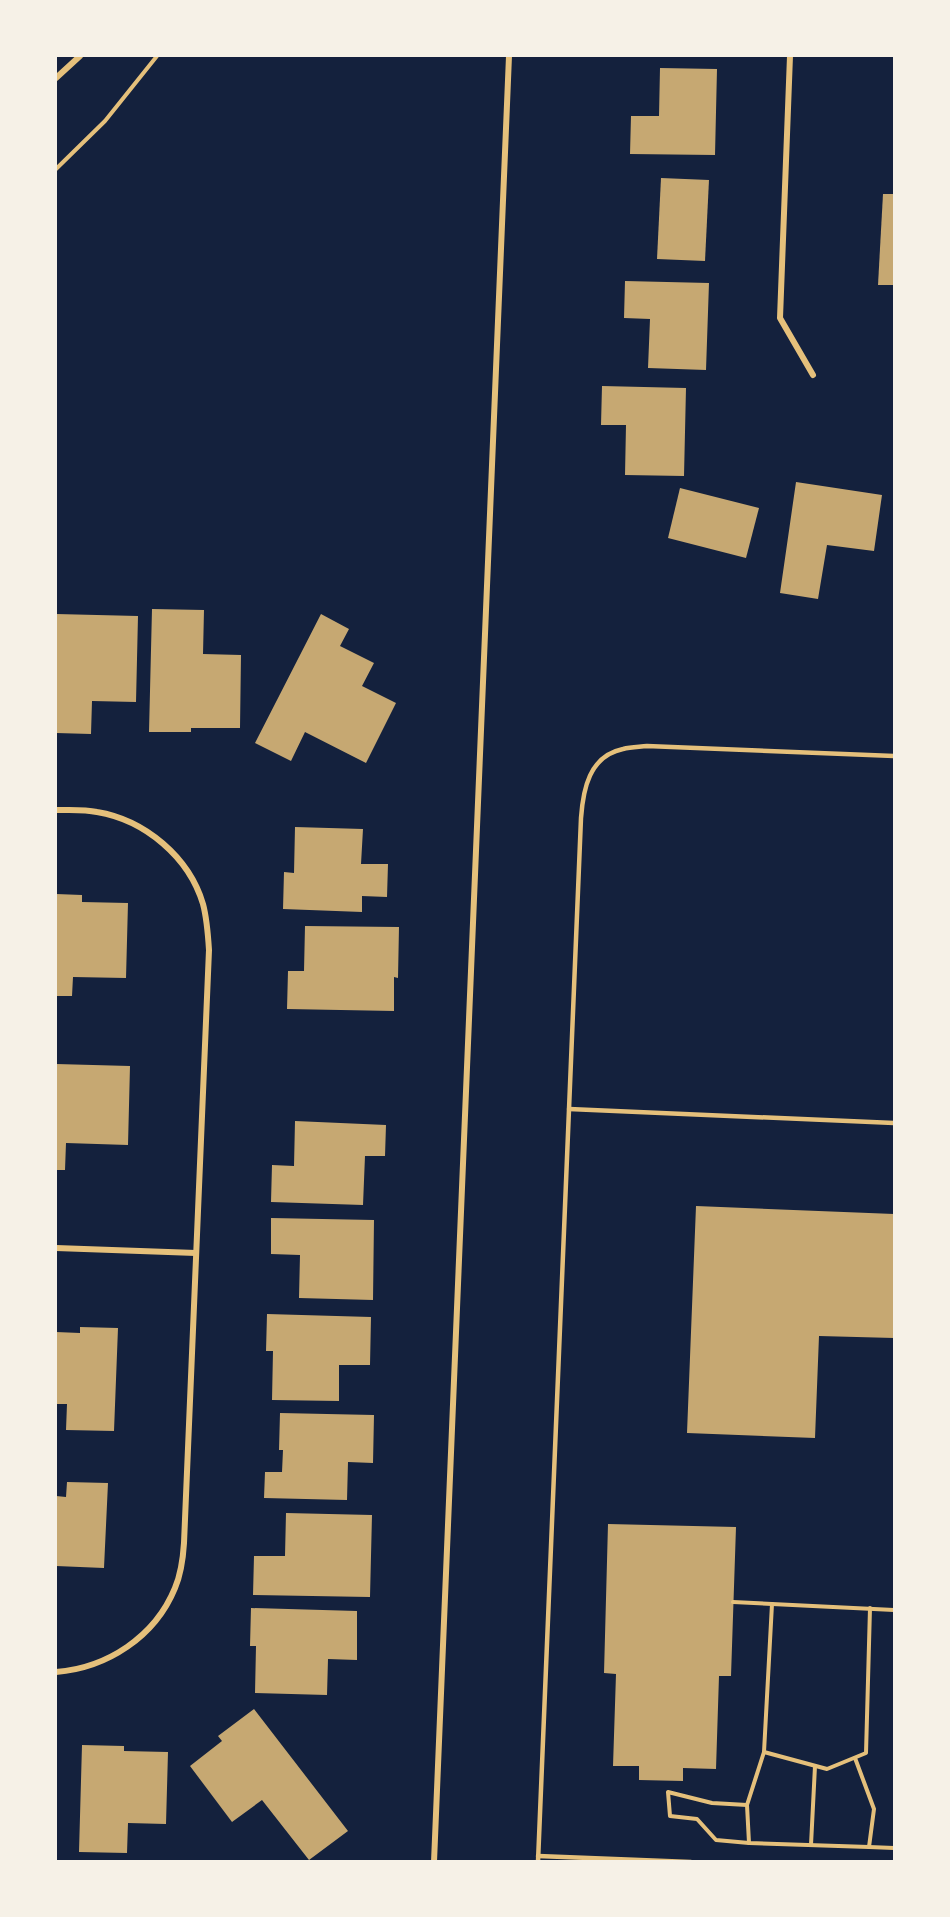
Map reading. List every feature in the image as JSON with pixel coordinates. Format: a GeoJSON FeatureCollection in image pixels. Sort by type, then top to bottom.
{"type":"FeatureCollection","features":[{"type":"Feature","properties":{"kind":"street"},"geometry":{"type":"LineString","coordinates":[[56,78],[80,56]]}},
{"type":"Feature","properties":{"kind":"street"},"geometry":{"type":"LineString","coordinates":[[434,1862],[509,56]]}},
{"type":"Feature","properties":{"kind":"street"},"geometry":{"type":"LineString","coordinates":[[790,56],[780,318],[813,375]]}},
{"type":"Feature","properties":{"kind":"street"},"geometry":{"type":"LineString","coordinates":[[56,810],[96,811],[140,827],[160,840],[176,856],[194,882],[202,903],[209,950],[182,1566],[175,1588],[164,1609],[142,1636],[124,1651],[103,1661],[81,1669],[56,1672]]}},
{"type":"Feature","properties":{"kind":"street"},"geometry":{"type":"LineString","coordinates":[[56,1248],[196,1252]]}},
{"type":"Feature","properties":{"kind":"lane"},"geometry":{"type":"LineString","coordinates":[[691,1862],[538,1859],[581,818],[585,786],[596,766],[607,756],[620,749],[647,746],[894,756]]}},
{"type":"Feature","properties":{"kind":"lane"},"geometry":{"type":"LineString","coordinates":[[569,1109],[894,1123]]}},
{"type":"Feature","properties":{"kind":"path"},"geometry":{"type":"LineString","coordinates":[[56,169],[105,121],[158,56]]}},
{"type":"Feature","properties":{"kind":"path"},"geometry":{"type":"LineString","coordinates":[[734,1602],[894,1610]]}},
{"type":"Feature","properties":{"kind":"path"},"geometry":{"type":"LineString","coordinates":[[749,1843],[747,1805],[764,1752],[772,1604]]}},
{"type":"Feature","properties":{"kind":"path"},"geometry":{"type":"LineString","coordinates":[[764,1752],[827,1769],[866,1753],[870,1608]]}},
{"type":"Feature","properties":{"kind":"path"},"geometry":{"type":"LineString","coordinates":[[855,1758],[874,1809],[869,1848]]}},
{"type":"Feature","properties":{"kind":"path"},"geometry":{"type":"LineString","coordinates":[[811,1845],[815,1766]]}},
{"type":"Feature","properties":{"kind":"path"},"geometry":{"type":"LineString","coordinates":[[747,1805],[712,1803],[668,1792],[670,1816],[697,1819],[716,1840],[894,1848]]}},
{"type":"Feature","properties":{"kind":"building"},"geometry":{"type":"Polygon","coordinates":[[[660,68],[717,69],[715,155],[630,154],[631,116],[659,116],[660,68]]]}},
{"type":"Feature","properties":{"kind":"building"},"geometry":{"type":"Polygon","coordinates":[[[661,178],[709,180],[705,261],[657,259],[661,178]]]}},
{"type":"Feature","properties":{"kind":"building"},"geometry":{"type":"Polygon","coordinates":[[[883,194],[894,194],[894,285],[878,285],[883,194]]]}},
{"type":"Feature","properties":{"kind":"building"},"geometry":{"type":"Polygon","coordinates":[[[625,281],[709,283],[706,370],[648,368],[650,319],[624,318],[625,281]]]}},
{"type":"Feature","properties":{"kind":"building"},"geometry":{"type":"Polygon","coordinates":[[[602,386],[686,388],[684,476],[625,475],[626,425],[601,425],[602,386]]]}},
{"type":"Feature","properties":{"kind":"building"},"geometry":{"type":"Polygon","coordinates":[[[796,482],[882,495],[874,551],[827,545],[818,599],[780,593],[796,482]]]}},
{"type":"Feature","properties":{"kind":"building"},"geometry":{"type":"Polygon","coordinates":[[[680,488],[759,508],[746,558],[668,538],[680,488]]]}},
{"type":"Feature","properties":{"kind":"building"},"geometry":{"type":"Polygon","coordinates":[[[152,609],[204,610],[203,654],[241,655],[240,728],[191,728],[191,732],[149,732],[152,609]]]}},
{"type":"Feature","properties":{"kind":"building"},"geometry":{"type":"Polygon","coordinates":[[[56,614],[138,616],[136,702],[92,701],[91,734],[56,733],[56,614]]]}},
{"type":"Feature","properties":{"kind":"building"},"geometry":{"type":"Polygon","coordinates":[[[321,614],[349,629],[340,646],[374,663],[362,686],[396,703],[366,763],[305,732],[291,761],[255,743],[321,614]]]}},
{"type":"Feature","properties":{"kind":"building"},"geometry":{"type":"Polygon","coordinates":[[[295,827],[363,829],[361,864],[388,864],[387,897],[362,896],[362,912],[283,909],[284,872],[294,873],[295,827]]]}},
{"type":"Feature","properties":{"kind":"building"},"geometry":{"type":"Polygon","coordinates":[[[56,894],[82,895],[82,902],[128,903],[126,978],[73,977],[72,996],[56,996],[56,894]]]}},
{"type":"Feature","properties":{"kind":"building"},"geometry":{"type":"Polygon","coordinates":[[[305,926],[399,927],[398,978],[394,977],[394,1011],[287,1009],[288,971],[304,971],[305,926]]]}},
{"type":"Feature","properties":{"kind":"building"},"geometry":{"type":"Polygon","coordinates":[[[56,1064],[130,1066],[128,1145],[66,1143],[65,1170],[56,1170],[56,1064]]]}},
{"type":"Feature","properties":{"kind":"building"},"geometry":{"type":"Polygon","coordinates":[[[295,1121],[386,1125],[385,1156],[365,1156],[363,1205],[271,1202],[272,1165],[294,1166],[295,1121]]]}},
{"type":"Feature","properties":{"kind":"building"},"geometry":{"type":"Polygon","coordinates":[[[696,1206],[894,1214],[894,1338],[819,1336],[815,1438],[687,1433],[696,1206]]]}},
{"type":"Feature","properties":{"kind":"building"},"geometry":{"type":"Polygon","coordinates":[[[271,1218],[374,1220],[373,1300],[299,1298],[300,1255],[271,1254],[271,1218]]]}},
{"type":"Feature","properties":{"kind":"building"},"geometry":{"type":"Polygon","coordinates":[[[267,1314],[371,1317],[370,1365],[339,1365],[339,1401],[272,1400],[273,1351],[266,1351],[267,1314]]]}},
{"type":"Feature","properties":{"kind":"building"},"geometry":{"type":"Polygon","coordinates":[[[80,1327],[118,1328],[114,1431],[66,1430],[67,1404],[56,1404],[56,1332],[80,1333],[80,1327]]]}},
{"type":"Feature","properties":{"kind":"building"},"geometry":{"type":"Polygon","coordinates":[[[280,1413],[374,1415],[373,1463],[348,1462],[347,1500],[264,1498],[265,1472],[282,1472],[283,1450],[279,1450],[280,1413]]]}},
{"type":"Feature","properties":{"kind":"building"},"geometry":{"type":"Polygon","coordinates":[[[67,1482],[108,1483],[104,1568],[56,1566],[56,1496],[66,1497],[67,1482]]]}},
{"type":"Feature","properties":{"kind":"building"},"geometry":{"type":"Polygon","coordinates":[[[286,1513],[372,1515],[370,1597],[253,1595],[254,1556],[285,1556],[286,1513]]]}},
{"type":"Feature","properties":{"kind":"building"},"geometry":{"type":"Polygon","coordinates":[[[608,1524],[736,1527],[731,1676],[719,1676],[716,1769],[683,1768],[683,1781],[639,1780],[639,1766],[613,1766],[616,1674],[604,1673],[608,1524]]]}},
{"type":"Feature","properties":{"kind":"building"},"geometry":{"type":"Polygon","coordinates":[[[251,1608],[357,1611],[357,1660],[328,1659],[327,1695],[255,1693],[256,1646],[250,1646],[251,1608]]]}},
{"type":"Feature","properties":{"kind":"building"},"geometry":{"type":"Polygon","coordinates":[[[254,1709],[348,1831],[309,1860],[262,1800],[232,1822],[190,1766],[222,1741],[218,1736],[254,1709]]]}},
{"type":"Feature","properties":{"kind":"building"},"geometry":{"type":"Polygon","coordinates":[[[82,1745],[124,1746],[124,1751],[168,1752],[166,1824],[128,1823],[127,1853],[79,1852],[82,1745]]]}}]}
